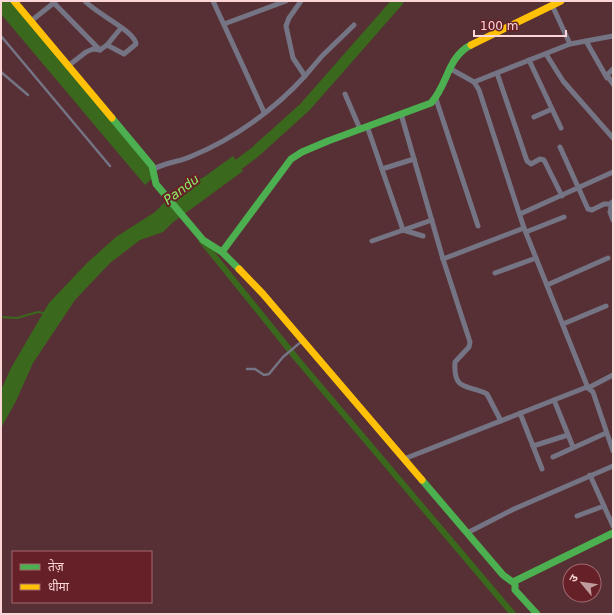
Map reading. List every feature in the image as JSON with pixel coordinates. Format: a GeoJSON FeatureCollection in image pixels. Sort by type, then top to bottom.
{"type":"FeatureCollection","features":[{"type":"Feature","properties":{"kind":"street"},"geometry":{"type":"LineString","coordinates":[[14,1],[154,168],[156,184],[203,240],[222,252],[263,294],[301,342],[503,575],[514,583],[515,590],[537,614]]}},
{"type":"Feature","properties":{"kind":"street"},"geometry":{"type":"LineString","coordinates":[[85,1],[93,9],[135,39],[134,46],[126,53],[121,54],[107,46]]}},
{"type":"Feature","properties":{"kind":"street"},"geometry":{"type":"LineString","coordinates":[[213,1],[264,112]]}},
{"type":"Feature","properties":{"kind":"street"},"geometry":{"type":"LineString","coordinates":[[224,24],[286,1]]}},
{"type":"Feature","properties":{"kind":"street"},"geometry":{"type":"LineString","coordinates":[[292,1],[300,1]]}},
{"type":"Feature","properties":{"kind":"street"},"geometry":{"type":"LineString","coordinates":[[300,1],[289,18],[286,26],[293,58],[305,76]]}},
{"type":"Feature","properties":{"kind":"street"},"geometry":{"type":"LineString","coordinates":[[222,252],[291,158],[302,152],[367,126],[431,103],[436,99],[444,84],[453,59],[464,49],[561,1]]}},
{"type":"Feature","properties":{"kind":"street"},"geometry":{"type":"LineString","coordinates":[[31,21],[54,2],[100,50]]}},
{"type":"Feature","properties":{"kind":"street"},"geometry":{"type":"LineString","coordinates":[[552,6],[570,44]]}},
{"type":"Feature","properties":{"kind":"street"},"geometry":{"type":"LineString","coordinates":[[154,168],[162,164],[192,157],[246,127],[305,76],[322,56],[354,25]]}},
{"type":"Feature","properties":{"kind":"street"},"geometry":{"type":"LineString","coordinates":[[68,66],[86,52],[93,49],[100,50],[107,46],[121,28]]}},
{"type":"Feature","properties":{"kind":"street"},"geometry":{"type":"LineString","coordinates":[[474,82],[570,44],[613,36]]}},
{"type":"Feature","properties":{"kind":"street"},"geometry":{"type":"LineString","coordinates":[[586,41],[613,84]]}},
{"type":"Feature","properties":{"kind":"street"},"geometry":{"type":"LineString","coordinates":[[546,54],[563,81],[613,138]]}},
{"type":"Feature","properties":{"kind":"street"},"geometry":{"type":"LineString","coordinates":[[529,60],[561,128]]}},
{"type":"Feature","properties":{"kind":"street"},"geometry":{"type":"LineString","coordinates":[[449,68],[474,82],[479,90],[525,230],[588,388],[593,392],[612,449]]}},
{"type":"Feature","properties":{"kind":"street"},"geometry":{"type":"LineString","coordinates":[[608,78],[608,72],[613,69]]}},
{"type":"Feature","properties":{"kind":"street"},"geometry":{"type":"LineString","coordinates":[[497,73],[527,161],[531,164],[540,159],[544,160],[562,196]]}},
{"type":"Feature","properties":{"kind":"street"},"geometry":{"type":"LineString","coordinates":[[345,94],[360,129]]}},
{"type":"Feature","properties":{"kind":"street"},"geometry":{"type":"LineString","coordinates":[[436,99],[478,226]]}},
{"type":"Feature","properties":{"kind":"street"},"geometry":{"type":"LineString","coordinates":[[534,117],[552,109]]}},
{"type":"Feature","properties":{"kind":"street"},"geometry":{"type":"LineString","coordinates":[[401,114],[443,259],[470,342],[469,347],[455,362],[457,379],[466,389],[487,394],[501,421]]}},
{"type":"Feature","properties":{"kind":"street"},"geometry":{"type":"LineString","coordinates":[[367,126],[403,230]]}},
{"type":"Feature","properties":{"kind":"street"},"geometry":{"type":"LineString","coordinates":[[560,147],[590,210],[612,202]]}},
{"type":"Feature","properties":{"kind":"street"},"geometry":{"type":"LineString","coordinates":[[382,169],[414,159]]}},
{"type":"Feature","properties":{"kind":"street"},"geometry":{"type":"LineString","coordinates":[[520,214],[613,172]]}},
{"type":"Feature","properties":{"kind":"street"},"geometry":{"type":"LineString","coordinates":[[612,202],[610,212],[613,220]]}},
{"type":"Feature","properties":{"kind":"street"},"geometry":{"type":"LineString","coordinates":[[443,259],[564,217]]}},
{"type":"Feature","properties":{"kind":"street"},"geometry":{"type":"LineString","coordinates":[[372,241],[432,220]]}},
{"type":"Feature","properties":{"kind":"street"},"geometry":{"type":"LineString","coordinates":[[403,230],[422,236]]}},
{"type":"Feature","properties":{"kind":"street"},"geometry":{"type":"LineString","coordinates":[[495,273],[536,258]]}},
{"type":"Feature","properties":{"kind":"street"},"geometry":{"type":"LineString","coordinates":[[547,285],[608,258]]}},
{"type":"Feature","properties":{"kind":"street"},"geometry":{"type":"LineString","coordinates":[[563,324],[606,306]]}},
{"type":"Feature","properties":{"kind":"street"},"geometry":{"type":"LineString","coordinates":[[404,460],[520,413],[588,388],[613,375]]}},
{"type":"Feature","properties":{"kind":"street"},"geometry":{"type":"LineString","coordinates":[[554,400],[573,447]]}},
{"type":"Feature","properties":{"kind":"street"},"geometry":{"type":"LineString","coordinates":[[520,413],[542,469]]}},
{"type":"Feature","properties":{"kind":"street"},"geometry":{"type":"LineString","coordinates":[[553,457],[606,433]]}},
{"type":"Feature","properties":{"kind":"street"},"geometry":{"type":"LineString","coordinates":[[533,446],[568,435]]}},
{"type":"Feature","properties":{"kind":"street"},"geometry":{"type":"LineString","coordinates":[[467,532],[590,475],[613,466]]}},
{"type":"Feature","properties":{"kind":"street"},"geometry":{"type":"LineString","coordinates":[[590,475],[613,526]]}},
{"type":"Feature","properties":{"kind":"street"},"geometry":{"type":"LineString","coordinates":[[577,516],[604,506]]}},
{"type":"Feature","properties":{"kind":"street"},"geometry":{"type":"LineString","coordinates":[[514,583],[518,578],[613,533]]}},
{"type":"Feature","properties":{"kind":"lane"},"geometry":{"type":"LineString","coordinates":[[1,36],[110,166]]}},
{"type":"Feature","properties":{"kind":"lane"},"geometry":{"type":"LineString","coordinates":[[1,72],[28,95]]}},
{"type":"Feature","properties":{"kind":"lane"},"geometry":{"type":"LineString","coordinates":[[247,369],[255,369],[266,375],[283,357],[301,342]]}},
{"type":"Feature","properties":{"kind":"water"},"geometry":{"type":"Polygon","coordinates":[[[1,1],[11,1],[156,175],[145,185],[1,14],[1,1]]]}},
{"type":"Feature","properties":{"kind":"water"},"geometry":{"type":"Polygon","coordinates":[[[233,156],[243,171],[172,223],[163,232],[140,240],[110,263],[75,300],[33,363],[16,401],[1,428],[1,390],[11,368],[49,303],[87,263],[116,237],[155,212],[175,192],[204,177],[233,156]]]}},
{"type":"Feature","properties":{"kind":"waterway","name":"Pandu"},"geometry":{"type":"LineString","coordinates":[[227,173],[254,153],[305,107],[398,1]]}},
{"type":"Feature","properties":{"kind":"waterway"},"geometry":{"type":"LineString","coordinates":[[202,241],[297,359],[513,614]]}},
{"type":"Feature","properties":{"kind":"waterway"},"geometry":{"type":"LineString","coordinates":[[1,317],[17,318],[38,312],[44,313]]}},
{"type":"Feature","properties":{"kind":"traffic: fast"},"geometry":{"type":"LineString","coordinates":[[222,252],[291,159],[302,152],[328,141],[431,103],[437,96],[452,64],[463,50],[471,45]]}},
{"type":"Feature","properties":{"kind":"traffic: fast"},"geometry":{"type":"LineString","coordinates":[[112,118],[152,166],[156,184],[203,240],[222,252],[239,269]]}},
{"type":"Feature","properties":{"kind":"traffic: fast"},"geometry":{"type":"LineString","coordinates":[[422,480],[503,575],[514,583]]}},
{"type":"Feature","properties":{"kind":"traffic: fast"},"geometry":{"type":"LineString","coordinates":[[537,614],[515,590],[515,581],[613,533]]}},
{"type":"Feature","properties":{"kind":"traffic: slow"},"geometry":{"type":"LineString","coordinates":[[14,1],[112,118]]}},
{"type":"Feature","properties":{"kind":"traffic: slow"},"geometry":{"type":"LineString","coordinates":[[471,45],[561,1]]}},
{"type":"Feature","properties":{"kind":"traffic: slow"},"geometry":{"type":"LineString","coordinates":[[239,269],[263,294],[422,480]]}}]}
